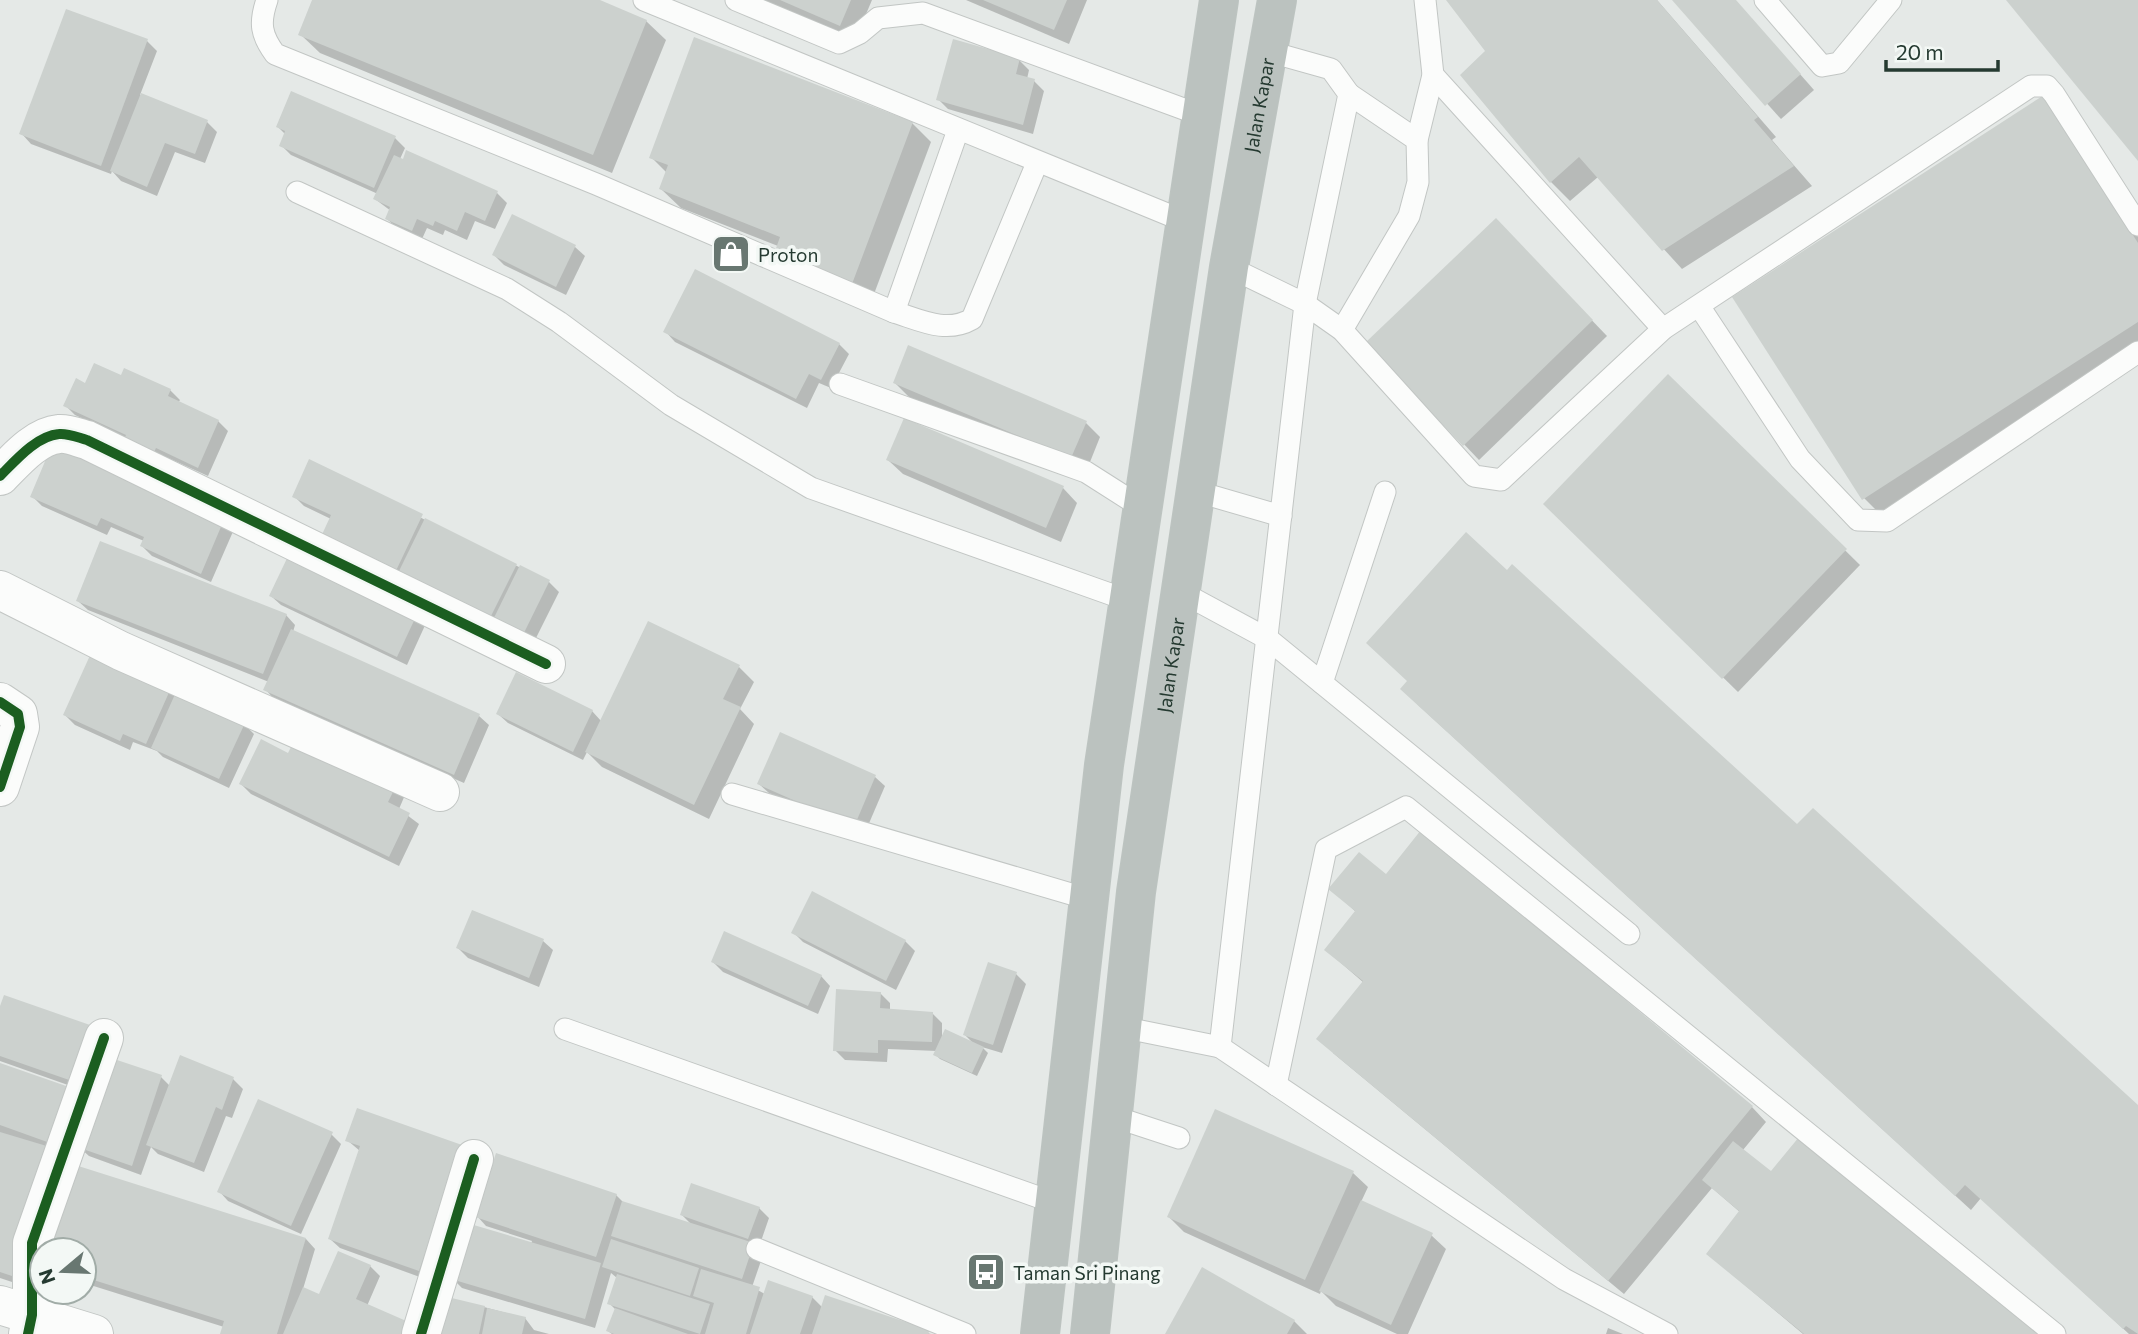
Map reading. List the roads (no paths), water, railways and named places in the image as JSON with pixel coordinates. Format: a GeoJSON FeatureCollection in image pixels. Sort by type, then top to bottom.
{"type":"FeatureCollection","features":[{"type":"Feature","properties":{"kind":"highway"},"geometry":{"type":"LineString","coordinates":[[1040,1334],[1088,900],[1127,600],[1219,0]]}},
{"type":"Feature","properties":{"kind":"highway","name":"Jalan Kapar"},"geometry":{"type":"LineString","coordinates":[[1099,1332],[1112,1116],[1136,892],[1228,267],[1277,0]]}},
{"type":"Feature","properties":{"kind":"street"},"geometry":{"type":"LineString","coordinates":[[0,476],[20,456],[49,436],[62,433],[87,440],[546,664]]}},
{"type":"Feature","properties":{"kind":"street"},"geometry":{"type":"LineString","coordinates":[[0,590],[121,651],[440,792]]}},
{"type":"Feature","properties":{"kind":"street"},"geometry":{"type":"LineString","coordinates":[[0,702],[18,714],[20,727],[0,787]]}},
{"type":"Feature","properties":{"kind":"street"},"geometry":{"type":"LineString","coordinates":[[94,1334],[20,1318],[32,1244],[104,1038]]}},
{"type":"Feature","properties":{"kind":"street"},"geometry":{"type":"LineString","coordinates":[[421,1334],[474,1158]]}},
{"type":"Feature","properties":{"kind":"lane"},"geometry":{"type":"LineString","coordinates":[[267,0],[260,19],[262,33],[275,54],[596,184],[894,312],[940,327],[963,324],[971,319],[1037,163]]}},
{"type":"Feature","properties":{"kind":"lane"},"geometry":{"type":"LineString","coordinates":[[644,0],[1184,221]]}},
{"type":"Feature","properties":{"kind":"lane"},"geometry":{"type":"LineString","coordinates":[[736,0],[839,43],[860,33],[878,18],[923,13],[1200,115]]}},
{"type":"Feature","properties":{"kind":"lane"},"geometry":{"type":"LineString","coordinates":[[1342,330],[1409,216],[1418,182],[1418,140],[1433,75],[1425,0]]}},
{"type":"Feature","properties":{"kind":"lane"},"geometry":{"type":"LineString","coordinates":[[1765,0],[1822,66],[1839,63],[1891,0]]}},
{"type":"Feature","properties":{"kind":"lane"},"geometry":{"type":"LineString","coordinates":[[1267,51],[1331,69],[1349,94],[1418,140]]}},
{"type":"Feature","properties":{"kind":"lane"},"geometry":{"type":"LineString","coordinates":[[1433,75],[1663,329]]}},
{"type":"Feature","properties":{"kind":"lane"},"geometry":{"type":"LineString","coordinates":[[1228,267],[1305,304],[1342,330],[1474,476],[1501,480],[1663,329],[2031,86],[2039,83],[2047,86],[2054,94],[2138,225]]}},
{"type":"Feature","properties":{"kind":"lane"},"geometry":{"type":"LineString","coordinates":[[1220,1047],[1305,304],[1349,94]]}},
{"type":"Feature","properties":{"kind":"lane"},"geometry":{"type":"LineString","coordinates":[[894,312],[958,130]]}},
{"type":"Feature","properties":{"kind":"lane"},"geometry":{"type":"LineString","coordinates":[[297,192],[507,289],[559,322],[671,405],[811,488],[1127,600]]}},
{"type":"Feature","properties":{"kind":"lane"},"geometry":{"type":"LineString","coordinates":[[1699,306],[1800,458],[1858,520],[1887,521],[2138,352]]}},
{"type":"Feature","properties":{"kind":"lane"},"geometry":{"type":"LineString","coordinates":[[840,384],[1086,472],[1142,507]]}},
{"type":"Feature","properties":{"kind":"lane"},"geometry":{"type":"LineString","coordinates":[[1195,491],[1281,516]]}},
{"type":"Feature","properties":{"kind":"lane"},"geometry":{"type":"LineString","coordinates":[[1322,683],[1385,492]]}},
{"type":"Feature","properties":{"kind":"lane"},"geometry":{"type":"LineString","coordinates":[[1181,592],[1268,639],[1629,934]]}},
{"type":"Feature","properties":{"kind":"lane"},"geometry":{"type":"LineString","coordinates":[[732,794],[1088,900]]}},
{"type":"Feature","properties":{"kind":"lane"},"geometry":{"type":"LineString","coordinates":[[1276,1085],[1326,849],[1406,807],[2055,1334]]}},
{"type":"Feature","properties":{"kind":"lane"},"geometry":{"type":"LineString","coordinates":[[1121,1027],[1220,1047],[1563,1279],[1667,1334]]}},
{"type":"Feature","properties":{"kind":"lane"},"geometry":{"type":"LineString","coordinates":[[565,1029],[1055,1203]]}},
{"type":"Feature","properties":{"kind":"lane"},"geometry":{"type":"LineString","coordinates":[[1112,1116],[1179,1138]]}},
{"type":"Feature","properties":{"kind":"lane"},"geometry":{"type":"LineString","coordinates":[[757,1249],[965,1334]]}},
{"type":"Feature","properties":{"kind":"place","name":"Proton"},"geometry":{"type":"Point","coordinates":[731,254]}},
{"type":"Feature","properties":{"kind":"place","name":"Taman Sri Pinang"},"geometry":{"type":"Point","coordinates":[986,1272]}}]}
